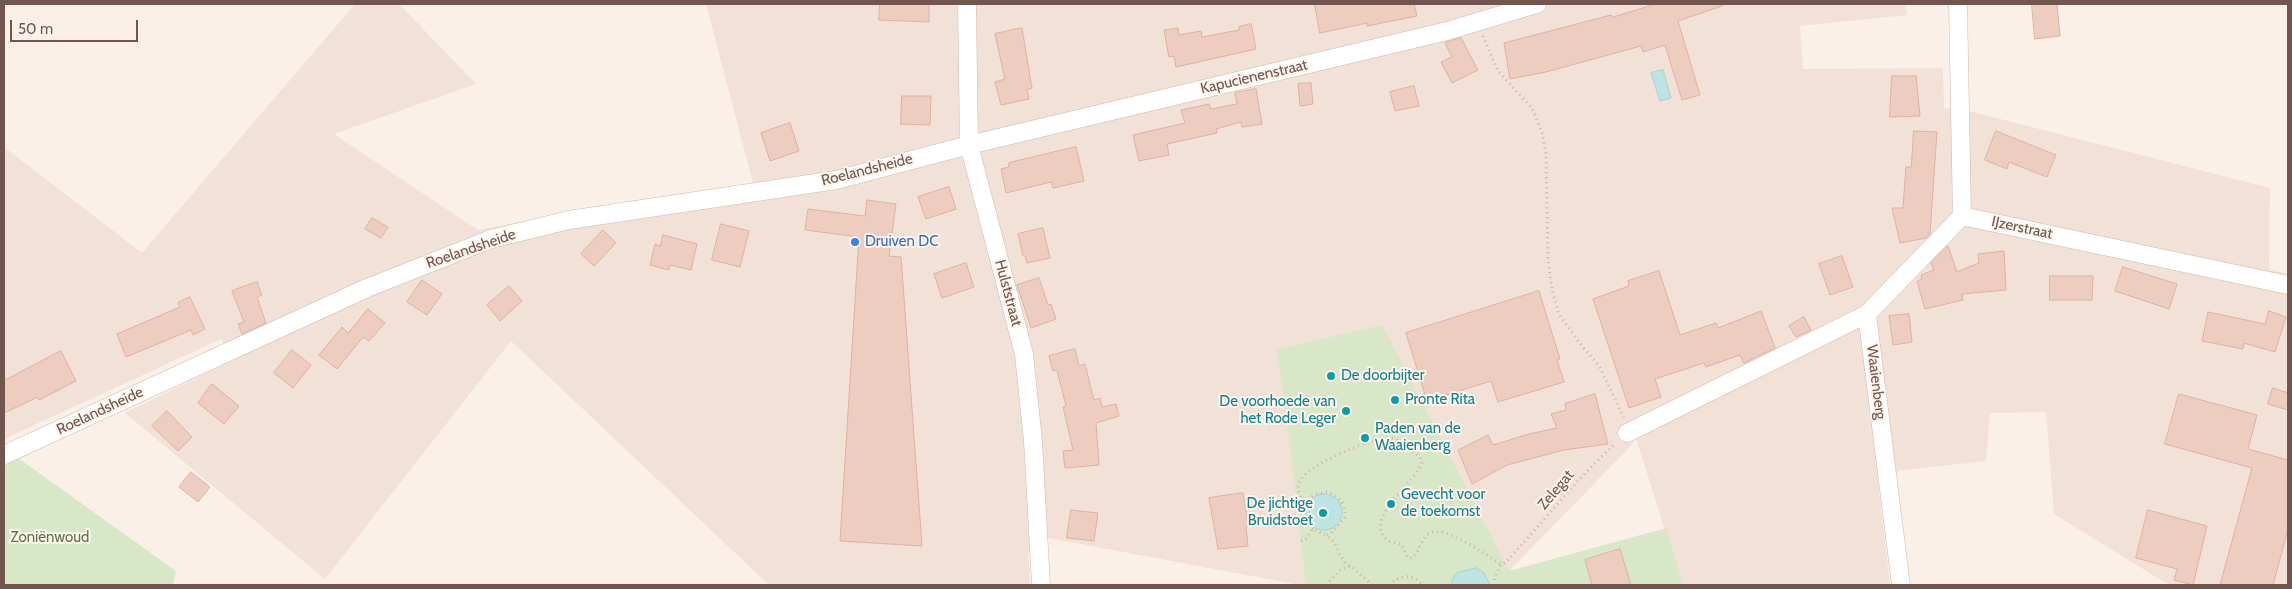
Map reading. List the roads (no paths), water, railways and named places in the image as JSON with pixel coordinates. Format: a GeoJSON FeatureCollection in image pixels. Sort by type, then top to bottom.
{"type":"FeatureCollection","features":[{"type":"Feature","properties":{"kind":"street","name":"Hulststraat"},"geometry":{"type":"LineString","coordinates":[[967,4],[969,145],[1024,354],[1033,441],[1041,585]]}},
{"type":"Feature","properties":{"kind":"street","name":"Kapucienenstraat"},"geometry":{"type":"LineString","coordinates":[[969,145],[1428,36],[1537,4]]}},
{"type":"Feature","properties":{"kind":"street"},"geometry":{"type":"LineString","coordinates":[[1627,433],[1867,314],[1962,216],[1958,4]]}},
{"type":"Feature","properties":{"kind":"street","name":"Roelandsheide"},"geometry":{"type":"LineString","coordinates":[[4,455],[367,288],[491,239],[569,220],[836,180],[969,145]]}},
{"type":"Feature","properties":{"kind":"street","name":"IJzerstraat"},"geometry":{"type":"LineString","coordinates":[[1962,216],[2288,285]]}},
{"type":"Feature","properties":{"kind":"street","name":"Waaienberg"},"geometry":{"type":"LineString","coordinates":[[1867,314],[1901,585]]}},
{"type":"Feature","properties":{"kind":"water"},"geometry":{"type":"Polygon","coordinates":[[[1663,70],[1671,98],[1660,101],[1651,73],[1663,70]]]}},
{"type":"Feature","properties":{"kind":"water"},"geometry":{"type":"Polygon","coordinates":[[[1324,494],[1337,499],[1342,512],[1337,525],[1324,530],[1311,525],[1306,512],[1311,499],[1324,494]]]}},
{"type":"Feature","properties":{"kind":"water"},"geometry":{"type":"Polygon","coordinates":[[[1477,568],[1484,573],[1490,585],[1452,585],[1452,580],[1457,573],[1477,568]]]}},
{"type":"Feature","properties":{"kind":"place","name":"Druiven DC"},"geometry":{"type":"Point","coordinates":[855,242]}},
{"type":"Feature","properties":{"kind":"place","name":"De doorbijter"},"geometry":{"type":"Point","coordinates":[1331,376]}},
{"type":"Feature","properties":{"kind":"place","name":"Pronte Rita"},"geometry":{"type":"Point","coordinates":[1395,400]}},
{"type":"Feature","properties":{"kind":"place","name":"De voorhoede van het Rode Leger"},"geometry":{"type":"Point","coordinates":[1346,411]}},
{"type":"Feature","properties":{"kind":"place","name":"Paden van de Waaienberg"},"geometry":{"type":"Point","coordinates":[1365,438]}},
{"type":"Feature","properties":{"kind":"place","name":"Gevecht voor de toekomst"},"geometry":{"type":"Point","coordinates":[1391,504]}},
{"type":"Feature","properties":{"kind":"place","name":"De jichtige Bruidstoet"},"geometry":{"type":"Point","coordinates":[1323,513]}},
{"type":"Feature","properties":{"kind":"park label","name":"Zoniënwoud"},"geometry":{"type":"Point","coordinates":[50,538]}}]}
